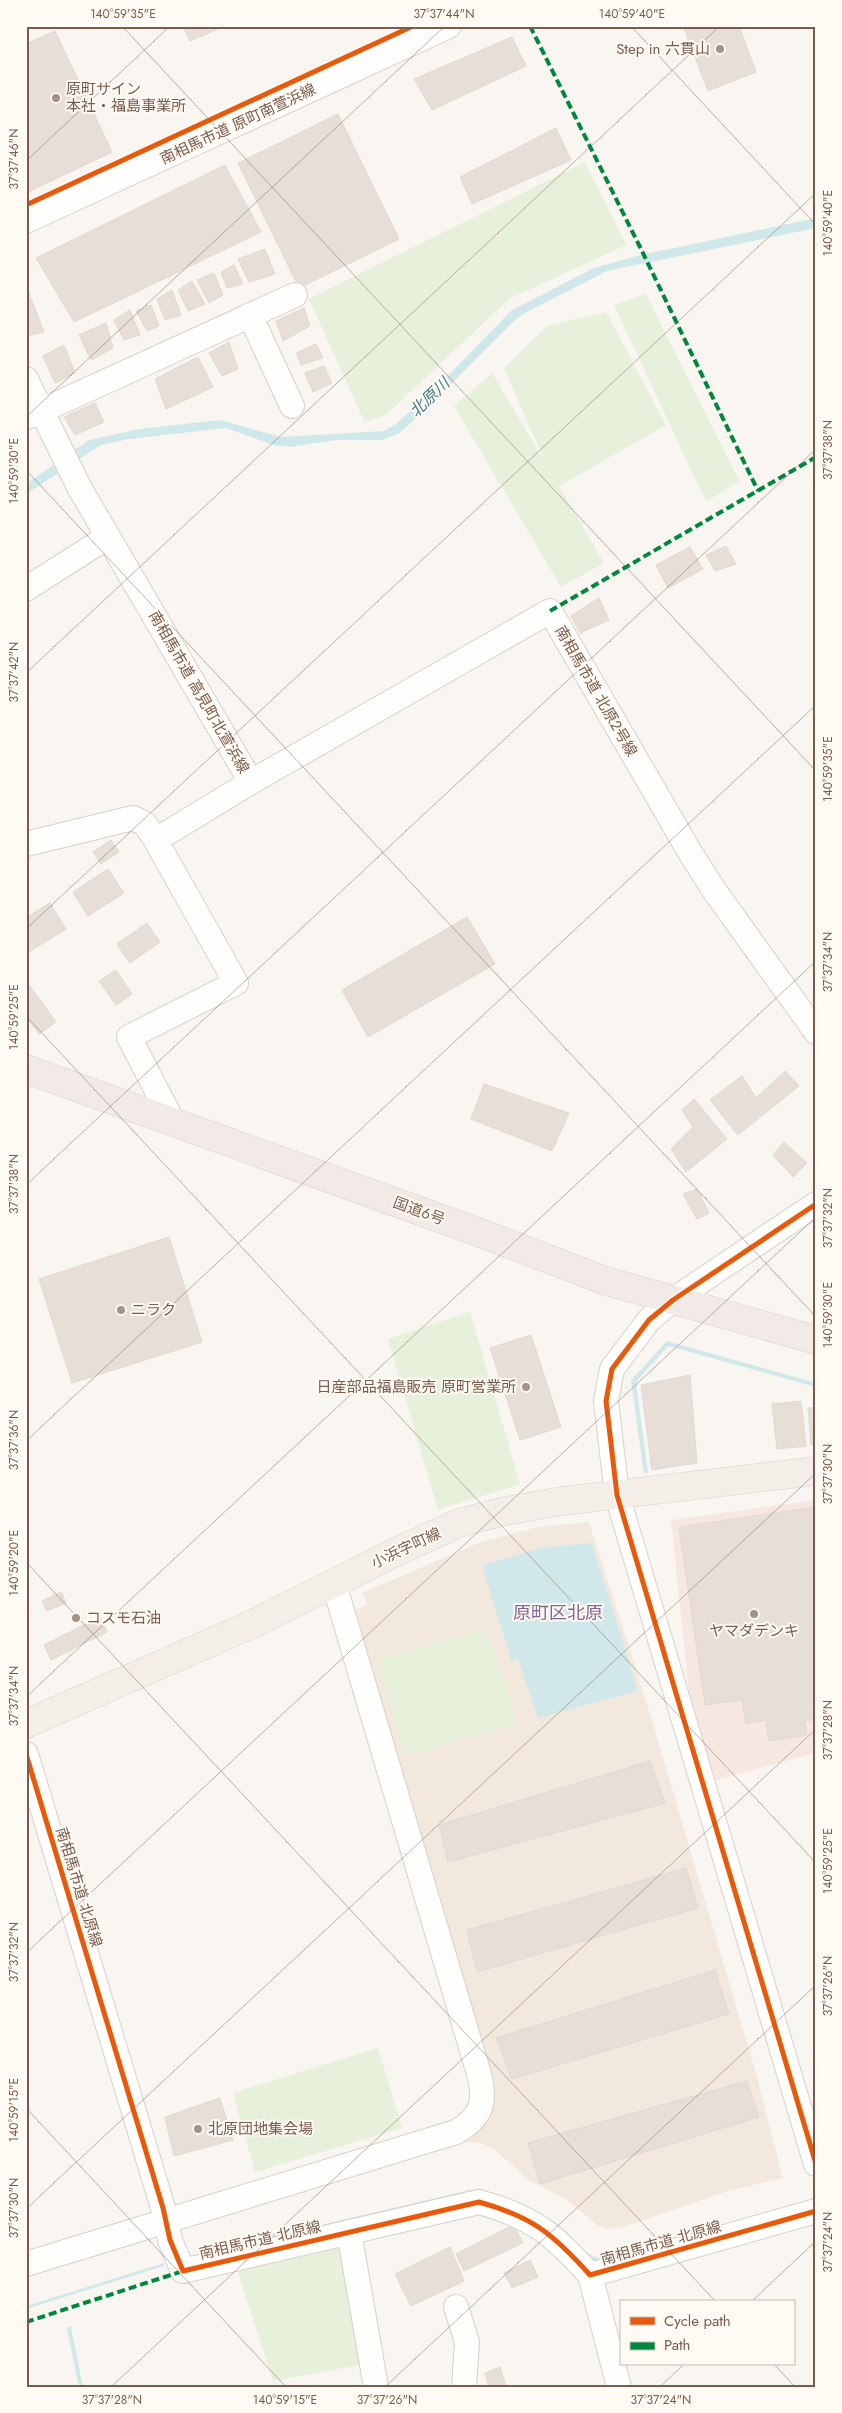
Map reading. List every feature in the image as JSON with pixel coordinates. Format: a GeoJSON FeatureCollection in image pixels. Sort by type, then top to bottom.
{"type":"FeatureCollection","features":[{"type":"Feature","properties":{"kind":"highway","name":"国道6号"},"geometry":{"type":"LineString","coordinates":[[27,1070],[478,1232],[606,1281],[816,1340]]}},
{"type":"Feature","properties":{"kind":"main road","name":"小浜字町線"},"geometry":{"type":"LineString","coordinates":[[26,1724],[186,1654],[459,1523],[505,1511],[562,1501],[816,1471]]}},
{"type":"Feature","properties":{"kind":"street","name":"南相馬市道 原町南萱浜線"},"geometry":{"type":"LineString","coordinates":[[26,222],[449,26]]}},
{"type":"Feature","properties":{"kind":"street"},"geometry":{"type":"LineString","coordinates":[[26,379],[34,414],[295,295]]}},
{"type":"Feature","properties":{"kind":"street"},"geometry":{"type":"LineString","coordinates":[[250,315],[292,406]]}},
{"type":"Feature","properties":{"kind":"street","name":"南相馬市道 高見町北萱浜線"},"geometry":{"type":"LineString","coordinates":[[34,414],[61,452],[79,487],[251,782],[169,832],[154,839]]}},
{"type":"Feature","properties":{"kind":"street"},"geometry":{"type":"LineString","coordinates":[[26,589],[95,545],[107,534]]}},
{"type":"Feature","properties":{"kind":"street","name":"南相馬市道 北原2号線"},"geometry":{"type":"LineString","coordinates":[[251,782],[550,611],[691,854],[714,890],[816,1032]]}},
{"type":"Feature","properties":{"kind":"street"},"geometry":{"type":"LineString","coordinates":[[26,844],[133,818],[145,824],[236,983],[129,1037],[173,1122]]}},
{"type":"Feature","properties":{"kind":"street"},"geometry":{"type":"LineString","coordinates":[[816,1204],[673,1300],[649,1320],[612,1369],[606,1401],[617,1495],[816,2164]]}},
{"type":"Feature","properties":{"kind":"street"},"geometry":{"type":"LineString","coordinates":[[26,2264],[165,2223],[456,2132],[472,2123],[481,2108],[484,2091],[334,1584]]}},
{"type":"Feature","properties":{"kind":"street","name":"南相馬市道 北原線"},"geometry":{"type":"LineString","coordinates":[[26,1754],[175,2256],[183,2271],[479,2202],[531,2221],[565,2247],[590,2275],[816,2211]]}},
{"type":"Feature","properties":{"kind":"street"},"geometry":{"type":"LineString","coordinates":[[349,2232],[376,2387]]}},
{"type":"Feature","properties":{"kind":"street"},"geometry":{"type":"LineString","coordinates":[[590,2275],[619,2387]]}},
{"type":"Feature","properties":{"kind":"street"},"geometry":{"type":"LineString","coordinates":[[456,2307],[467,2342],[464,2387]]}},
{"type":"Feature","properties":{"kind":"shaded area","name":"ヤマダデンキ"},"geometry":{"type":"Polygon","coordinates":[[[816,1500],[816,1746],[814,1747],[816,1753],[716,1780],[691,1711],[671,1520],[816,1500]]]}},
{"type":"Feature","properties":{"kind":"shaded area"},"geometry":{"type":"Polygon","coordinates":[[[589,1522],[651,1717],[756,2074],[783,2178],[731,2190],[623,2227],[609,2229],[597,2225],[567,2200],[529,2180],[496,2151],[482,2143],[465,2142],[490,2119],[494,2083],[355,1611],[367,1604],[362,1593],[483,1541],[538,1527],[589,1522]]]}},
{"type":"Feature","properties":{"kind":"green space"},"geometry":{"type":"Polygon","coordinates":[[[585,162],[626,245],[509,299],[387,414],[365,423],[309,299],[585,162]]]}},
{"type":"Feature","properties":{"kind":"green space"},"geometry":{"type":"Polygon","coordinates":[[[646,294],[739,481],[706,502],[614,305],[646,294]]]}},
{"type":"Feature","properties":{"kind":"green space"},"geometry":{"type":"Polygon","coordinates":[[[606,312],[666,425],[559,486],[604,563],[561,587],[454,406],[492,373],[545,462],[504,368],[547,326],[606,312]]]}},
{"type":"Feature","properties":{"kind":"green space"},"geometry":{"type":"Polygon","coordinates":[[[470,1312],[520,1484],[438,1510],[388,1339],[470,1312]]]}},
{"type":"Feature","properties":{"kind":"green space"},"geometry":{"type":"Polygon","coordinates":[[[483,1629],[488,1634],[516,1720],[511,1725],[410,1755],[403,1751],[377,1660],[483,1629]]]}},
{"type":"Feature","properties":{"kind":"green space"},"geometry":{"type":"Polygon","coordinates":[[[378,2048],[402,2128],[255,2172],[233,2093],[378,2048]]]}},
{"type":"Feature","properties":{"kind":"green space"},"geometry":{"type":"Polygon","coordinates":[[[341,2247],[365,2364],[273,2381],[236,2267],[341,2247]]]}},
{"type":"Feature","properties":{"kind":"water","name":"北原川"},"geometry":{"type":"Polygon","coordinates":[[[816,218],[816,228],[607,271],[518,317],[418,417],[398,434],[381,440],[337,440],[290,447],[274,445],[226,428],[129,439],[101,445],[26,494],[26,484],[89,440],[140,429],[220,420],[281,437],[384,431],[396,424],[439,385],[512,310],[594,268],[637,256],[816,218]]]}},
{"type":"Feature","properties":{"kind":"water"},"geometry":{"type":"Polygon","coordinates":[[[667,1341],[816,1383],[816,1387],[668,1346],[636,1382],[648,1473],[644,1474],[631,1380],[667,1341]]]}},
{"type":"Feature","properties":{"kind":"water"},"geometry":{"type":"Polygon","coordinates":[[[592,1543],[638,1691],[538,1718],[518,1659],[511,1660],[482,1565],[541,1548],[592,1543]]]}},
{"type":"Feature","properties":{"kind":"water"},"geometry":{"type":"Polygon","coordinates":[[[470,2190],[506,2197],[530,2207],[561,2227],[591,2255],[603,2259],[598,2263],[592,2260],[495,2197],[191,2258],[191,2256],[470,2190]]]}},
{"type":"Feature","properties":{"kind":"water"},"geometry":{"type":"Polygon","coordinates":[[[164,2263],[164,2266],[26,2309],[26,2306],[164,2263]]]}},
{"type":"Feature","properties":{"kind":"water"},"geometry":{"type":"Polygon","coordinates":[[[71,2327],[83,2387],[79,2387],[67,2328],[71,2327]]]}},
{"type":"Feature","properties":{"kind":"building"},"geometry":{"type":"Polygon","coordinates":[[[183,26],[217,26],[218,29],[190,41],[183,26]]]}},
{"type":"Feature","properties":{"kind":"building","name":"Step in 六貫山"},"geometry":{"type":"Polygon","coordinates":[[[683,26],[739,26],[756,72],[708,91],[683,26]]]}},
{"type":"Feature","properties":{"kind":"building","name":"原町サイン 本社・福島事業所"},"geometry":{"type":"Polygon","coordinates":[[[55,31],[112,152],[28,192],[26,44],[55,31]]]}},
{"type":"Feature","properties":{"kind":"building"},"geometry":{"type":"Polygon","coordinates":[[[512,37],[526,66],[432,110],[414,79],[512,37]]]}},
{"type":"Feature","properties":{"kind":"building"},"geometry":{"type":"Polygon","coordinates":[[[338,114],[399,239],[299,288],[238,163],[338,114]]]}},
{"type":"Feature","properties":{"kind":"building"},"geometry":{"type":"Polygon","coordinates":[[[556,128],[571,160],[472,204],[460,177],[556,128]]]}},
{"type":"Feature","properties":{"kind":"building"},"geometry":{"type":"Polygon","coordinates":[[[225,165],[261,232],[74,322],[36,258],[225,165]]]}},
{"type":"Feature","properties":{"kind":"building"},"geometry":{"type":"Polygon","coordinates":[[[265,249],[275,274],[249,282],[238,259],[265,249]]]}},
{"type":"Feature","properties":{"kind":"building"},"geometry":{"type":"Polygon","coordinates":[[[234,265],[243,284],[227,288],[221,272],[234,265]]]}},
{"type":"Feature","properties":{"kind":"building"},"geometry":{"type":"Polygon","coordinates":[[[214,273],[223,295],[209,303],[197,280],[214,273]]]}},
{"type":"Feature","properties":{"kind":"building"},"geometry":{"type":"Polygon","coordinates":[[[192,281],[205,304],[188,311],[178,290],[192,281]]]}},
{"type":"Feature","properties":{"kind":"building"},"geometry":{"type":"Polygon","coordinates":[[[26,286],[44,332],[26,336],[26,286]]]}},
{"type":"Feature","properties":{"kind":"building"},"geometry":{"type":"Polygon","coordinates":[[[172,290],[181,315],[165,320],[157,299],[172,290]]]}},
{"type":"Feature","properties":{"kind":"building"},"geometry":{"type":"Polygon","coordinates":[[[151,305],[159,326],[147,331],[136,311],[151,305]]]}},
{"type":"Feature","properties":{"kind":"building"},"geometry":{"type":"Polygon","coordinates":[[[304,308],[310,326],[283,341],[276,321],[304,308]]]}},
{"type":"Feature","properties":{"kind":"building"},"geometry":{"type":"Polygon","coordinates":[[[130,310],[140,335],[124,340],[114,320],[130,310]]]}},
{"type":"Feature","properties":{"kind":"building"},"geometry":{"type":"Polygon","coordinates":[[[106,323],[113,348],[91,360],[79,335],[106,323]]]}},
{"type":"Feature","properties":{"kind":"building"},"geometry":{"type":"Polygon","coordinates":[[[229,342],[238,369],[222,376],[209,353],[229,342]]]}},
{"type":"Feature","properties":{"kind":"building"},"geometry":{"type":"Polygon","coordinates":[[[316,344],[323,358],[301,365],[296,353],[316,344]]]}},
{"type":"Feature","properties":{"kind":"building"},"geometry":{"type":"Polygon","coordinates":[[[64,345],[75,373],[55,383],[43,356],[64,345]]]}},
{"type":"Feature","properties":{"kind":"building"},"geometry":{"type":"Polygon","coordinates":[[[198,357],[213,387],[166,409],[155,379],[198,357]]]}},
{"type":"Feature","properties":{"kind":"building"},"geometry":{"type":"Polygon","coordinates":[[[324,366],[332,383],[313,392],[305,373],[324,366]]]}},
{"type":"Feature","properties":{"kind":"building"},"geometry":{"type":"Polygon","coordinates":[[[95,403],[104,422],[75,435],[64,417],[95,403]]]}},
{"type":"Feature","properties":{"kind":"building"},"geometry":{"type":"Polygon","coordinates":[[[726,546],[736,564],[715,571],[706,555],[726,546]]]}},
{"type":"Feature","properties":{"kind":"building"},"geometry":{"type":"Polygon","coordinates":[[[690,547],[703,569],[668,588],[656,565],[690,547]]]}},
{"type":"Feature","properties":{"kind":"building"},"geometry":{"type":"Polygon","coordinates":[[[599,598],[609,620],[580,633],[571,616],[599,598]]]}},
{"type":"Feature","properties":{"kind":"building"},"geometry":{"type":"Polygon","coordinates":[[[111,840],[119,852],[101,864],[93,852],[111,840]]]}},
{"type":"Feature","properties":{"kind":"building"},"geometry":{"type":"Polygon","coordinates":[[[108,869],[124,893],[88,916],[73,892],[108,869]]]}},
{"type":"Feature","properties":{"kind":"building"},"geometry":{"type":"Polygon","coordinates":[[[50,903],[66,929],[26,954],[26,918],[50,903]]]}},
{"type":"Feature","properties":{"kind":"building"},"geometry":{"type":"Polygon","coordinates":[[[467,917],[495,964],[368,1037],[342,990],[467,917]]]}},
{"type":"Feature","properties":{"kind":"building"},"geometry":{"type":"Polygon","coordinates":[[[147,923],[160,942],[130,963],[117,944],[147,923]]]}},
{"type":"Feature","properties":{"kind":"building"},"geometry":{"type":"Polygon","coordinates":[[[116,970],[132,994],[116,1005],[99,981],[116,970]]]}},
{"type":"Feature","properties":{"kind":"building"},"geometry":{"type":"Polygon","coordinates":[[[29,985],[56,1022],[39,1034],[26,1017],[26,987],[29,985]]]}},
{"type":"Feature","properties":{"kind":"building"},"geometry":{"type":"Polygon","coordinates":[[[785,1071],[799,1086],[738,1135],[710,1100],[742,1076],[756,1098],[785,1071]]]}},
{"type":"Feature","properties":{"kind":"building"},"geometry":{"type":"Polygon","coordinates":[[[484,1084],[569,1113],[552,1151],[471,1119],[484,1084]]]}},
{"type":"Feature","properties":{"kind":"building"},"geometry":{"type":"Polygon","coordinates":[[[694,1099],[727,1139],[686,1172],[671,1149],[693,1127],[682,1110],[694,1099]]]}},
{"type":"Feature","properties":{"kind":"building"},"geometry":{"type":"Polygon","coordinates":[[[784,1142],[807,1163],[793,1177],[773,1155],[784,1142]]]}},
{"type":"Feature","properties":{"kind":"building"},"geometry":{"type":"Polygon","coordinates":[[[697,1189],[709,1213],[697,1219],[683,1194],[697,1189]]]}},
{"type":"Feature","properties":{"kind":"building","name":"ニラク"},"geometry":{"type":"Polygon","coordinates":[[[169,1237],[202,1342],[72,1383],[39,1279],[169,1237]]]}},
{"type":"Feature","properties":{"kind":"building","name":"日産部品福島販売 原町営業所"},"geometry":{"type":"Polygon","coordinates":[[[531,1335],[561,1427],[520,1440],[490,1348],[531,1335]]]}},
{"type":"Feature","properties":{"kind":"building"},"geometry":{"type":"Polygon","coordinates":[[[690,1375],[697,1463],[652,1470],[641,1385],[690,1375]]]}},
{"type":"Feature","properties":{"kind":"building"},"geometry":{"type":"Polygon","coordinates":[[[801,1401],[806,1446],[777,1449],[772,1404],[801,1401]]]}},
{"type":"Feature","properties":{"kind":"building"},"geometry":{"type":"Polygon","coordinates":[[[816,1407],[816,1445],[811,1445],[808,1408],[816,1407]]]}},
{"type":"Feature","properties":{"kind":"building","name":"ヤマダデンキ"},"geometry":{"type":"Polygon","coordinates":[[[815,1507],[816,1719],[805,1721],[807,1735],[769,1741],[766,1720],[746,1724],[742,1700],[705,1705],[679,1527],[815,1507]]]}},
{"type":"Feature","properties":{"kind":"building"},"geometry":{"type":"Polygon","coordinates":[[[61,1592],[66,1603],[47,1611],[42,1601],[61,1592]]]}},
{"type":"Feature","properties":{"kind":"building"},"geometry":{"type":"Polygon","coordinates":[[[100,1617],[107,1632],[51,1660],[44,1645],[100,1617]]]}},
{"type":"Feature","properties":{"kind":"building"},"geometry":{"type":"Polygon","coordinates":[[[650,1761],[665,1803],[448,1862],[439,1825],[650,1761]]]}},
{"type":"Feature","properties":{"kind":"building"},"geometry":{"type":"Polygon","coordinates":[[[686,1868],[698,1908],[477,1972],[467,1930],[686,1868]]]}},
{"type":"Feature","properties":{"kind":"building"},"geometry":{"type":"Polygon","coordinates":[[[715,1970],[729,2014],[512,2079],[496,2038],[715,1970]]]}},
{"type":"Feature","properties":{"kind":"building"},"geometry":{"type":"Polygon","coordinates":[[[747,2081],[759,2117],[540,2184],[528,2143],[747,2081]]]}},
{"type":"Feature","properties":{"kind":"building","name":"北原団地集会場"},"geometry":{"type":"Polygon","coordinates":[[[220,2098],[233,2140],[174,2156],[165,2117],[220,2098]]]}},
{"type":"Feature","properties":{"kind":"building"},"geometry":{"type":"Polygon","coordinates":[[[513,2225],[523,2243],[464,2271],[456,2254],[513,2225]]]}},
{"type":"Feature","properties":{"kind":"building"},"geometry":{"type":"Polygon","coordinates":[[[450,2247],[464,2281],[411,2306],[395,2274],[450,2247]]]}},
{"type":"Feature","properties":{"kind":"building"},"geometry":{"type":"Polygon","coordinates":[[[530,2260],[538,2277],[512,2288],[504,2273],[530,2260]]]}},
{"type":"Feature","properties":{"kind":"building"},"geometry":{"type":"Polygon","coordinates":[[[500,2367],[506,2387],[489,2387],[485,2373],[500,2367]]]}},
{"type":"Feature","properties":{"kind":"marked path"},"geometry":{"type":"LineString","coordinates":[[530,26],[758,491]]}},
{"type":"Feature","properties":{"kind":"marked path"},"geometry":{"type":"LineString","coordinates":[[550,611],[816,457]]}},
{"type":"Feature","properties":{"kind":"marked path"},"geometry":{"type":"LineString","coordinates":[[26,2322],[183,2271]]}},
{"type":"Feature","properties":{"kind":"cycle path"},"geometry":{"type":"LineString","coordinates":[[26,205],[413,26]]}},
{"type":"Feature","properties":{"kind":"cycle path"},"geometry":{"type":"LineString","coordinates":[[816,1204],[673,1300],[649,1320],[612,1369],[606,1401],[617,1495],[816,2164]]}},
{"type":"Feature","properties":{"kind":"cycle path"},"geometry":{"type":"LineString","coordinates":[[26,1754],[163,2208],[170,2240],[183,2271],[479,2202],[514,2214],[541,2229],[565,2248],[590,2275],[816,2211]]}},
{"type":"Feature","properties":{"kind":"place","name":"Step in 六貫山"},"geometry":{"type":"Point","coordinates":[720,49]}},
{"type":"Feature","properties":{"kind":"place","name":"原町サイン 本社・福島事業所"},"geometry":{"type":"Point","coordinates":[56,98]}},
{"type":"Feature","properties":{"kind":"place","name":"ニラク"},"geometry":{"type":"Point","coordinates":[121,1310]}},
{"type":"Feature","properties":{"kind":"place","name":"日産部品福島販売 原町営業所"},"geometry":{"type":"Point","coordinates":[526,1387]}},
{"type":"Feature","properties":{"kind":"place","name":"ヤマダデンキ"},"geometry":{"type":"Point","coordinates":[754,1614]}},
{"type":"Feature","properties":{"kind":"place","name":"コスモ石油"},"geometry":{"type":"Point","coordinates":[76,1618]}},
{"type":"Feature","properties":{"kind":"place","name":"北原団地集会場"},"geometry":{"type":"Point","coordinates":[198,2129]}},
{"type":"Feature","properties":{"kind":"district","name":"原町区北原"},"geometry":{"type":"Point","coordinates":[558,1613]}}]}
